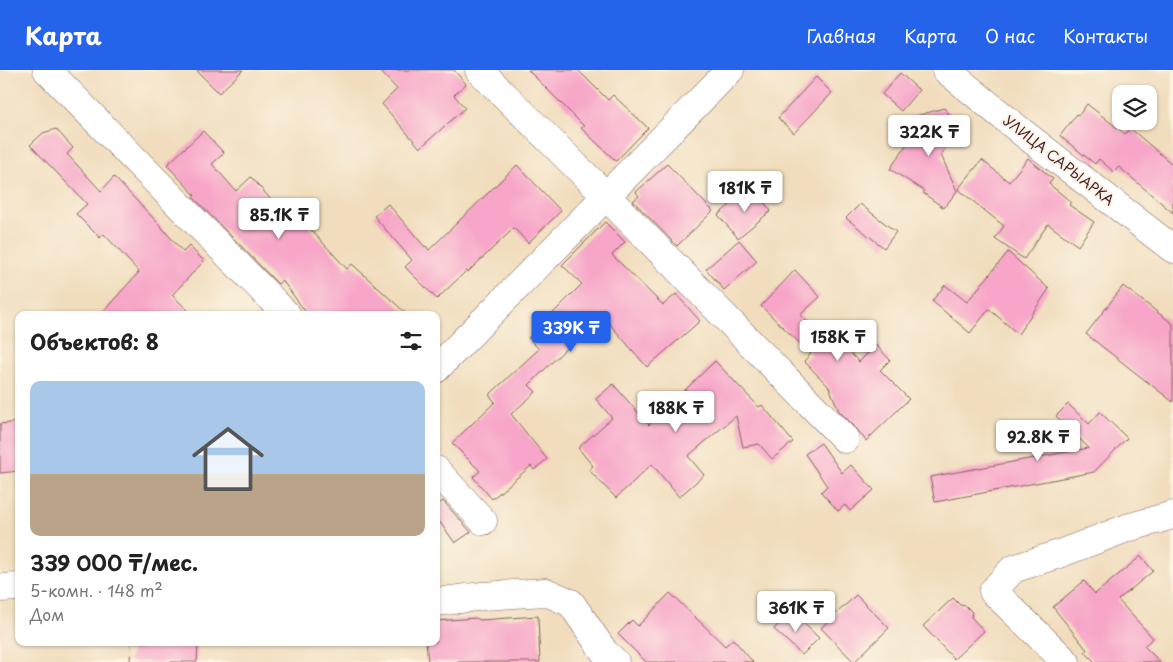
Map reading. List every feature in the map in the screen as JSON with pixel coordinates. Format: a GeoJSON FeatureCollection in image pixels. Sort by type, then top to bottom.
{"type":"FeatureCollection","features":[{"type":"Feature","properties":{"kind":"street"},"geometry":{"type":"LineString","coordinates":[[47,70],[283,311]]}},
{"type":"Feature","properties":{"kind":"street"},"geometry":{"type":"LineString","coordinates":[[480,70],[845,439]]}},
{"type":"Feature","properties":{"kind":"street"},"geometry":{"type":"LineString","coordinates":[[440,366],[730,70]]}},
{"type":"Feature","properties":{"kind":"street","name":"УЛИЦА САРЫАРКА"},"geometry":{"type":"LineString","coordinates":[[946,70],[1023,133],[1173,249]]}},
{"type":"Feature","properties":{"kind":"street"},"geometry":{"type":"LineString","coordinates":[[440,474],[483,521]]}},
{"type":"Feature","properties":{"kind":"street"},"geometry":{"type":"LineString","coordinates":[[1066,662],[993,591],[1013,570],[1127,528],[1173,515]]}},
{"type":"Feature","properties":{"kind":"street"},"geometry":{"type":"LineString","coordinates":[[0,588],[15,587]]}},
{"type":"Feature","properties":{"kind":"street"},"geometry":{"type":"LineString","coordinates":[[440,601],[483,596],[546,592],[570,603],[613,661]]}},
{"type":"Feature","properties":{"kind":"building"},"geometry":{"type":"Polygon","coordinates":[[[196,70],[243,70],[219,93],[196,70]]]}},
{"type":"Feature","properties":{"kind":"building"},"geometry":{"type":"Polygon","coordinates":[[[379,70],[454,70],[466,84],[454,95],[465,108],[420,148],[382,104],[397,89],[379,70]]]}},
{"type":"Feature","properties":{"kind":"building"},"geometry":{"type":"Polygon","coordinates":[[[528,70],[578,70],[608,100],[613,95],[648,128],[616,161],[581,128],[584,126],[528,70]]]}},
{"type":"Feature","properties":{"kind":"building"},"geometry":{"type":"Polygon","coordinates":[[[900,73],[919,90],[901,111],[882,94],[900,73]]]}},
{"type":"Feature","properties":{"kind":"building"},"geometry":{"type":"Polygon","coordinates":[[[816,77],[832,93],[794,133],[778,118],[816,77]]]}},
{"type":"Feature","properties":{"kind":"building"},"geometry":{"type":"Polygon","coordinates":[[[1087,104],[1112,124],[1112,130],[1120,130],[1125,134],[1128,130],[1132,130],[1173,165],[1173,213],[1119,167],[1114,172],[1099,159],[1095,164],[1060,136],[1077,114],[1079,115],[1087,104]]]}},
{"type":"Feature","properties":{"kind":"building"},"geometry":{"type":"Polygon","coordinates":[[[944,108],[951,116],[949,124],[958,130],[941,155],[957,191],[944,208],[923,193],[924,191],[890,169],[919,126],[909,118],[944,108]]]}},
{"type":"Feature","properties":{"kind":"building"},"geometry":{"type":"Polygon","coordinates":[[[56,129],[73,148],[67,154],[101,191],[114,177],[183,252],[189,246],[204,261],[172,295],[189,311],[104,311],[139,272],[104,234],[100,238],[76,214],[87,204],[30,145],[43,133],[56,129]]]}},
{"type":"Feature","properties":{"kind":"building"},"geometry":{"type":"Polygon","coordinates":[[[203,131],[224,153],[212,164],[236,191],[251,177],[283,213],[290,207],[347,269],[352,264],[404,311],[305,311],[282,280],[278,284],[193,197],[195,195],[167,165],[203,131]]]}},
{"type":"Feature","properties":{"kind":"building"},"geometry":{"type":"Polygon","coordinates":[[[1028,158],[1053,179],[1049,184],[1071,202],[1069,205],[1094,222],[1078,246],[1048,224],[1024,259],[995,239],[1004,226],[958,189],[982,160],[1009,182],[1028,158]]]}},
{"type":"Feature","properties":{"kind":"building"},"geometry":{"type":"Polygon","coordinates":[[[667,164],[713,211],[677,246],[633,201],[639,196],[636,192],[667,164]]]}},
{"type":"Feature","properties":{"kind":"building"},"geometry":{"type":"Polygon","coordinates":[[[517,165],[561,211],[528,243],[514,228],[437,299],[405,267],[412,260],[374,216],[388,204],[429,250],[517,165]]]}},
{"type":"Feature","properties":{"kind":"building"},"geometry":{"type":"Polygon","coordinates":[[[751,187],[771,211],[738,238],[718,215],[751,187]]]}},
{"type":"Feature","properties":{"kind":"building"},"geometry":{"type":"Polygon","coordinates":[[[860,204],[896,232],[884,248],[846,218],[860,204]]]}},
{"type":"Feature","properties":{"kind":"building"},"geometry":{"type":"Polygon","coordinates":[[[605,222],[625,242],[612,255],[663,305],[676,294],[700,321],[647,367],[601,314],[529,385],[536,392],[511,414],[547,459],[534,470],[531,466],[492,499],[473,477],[480,471],[452,443],[495,402],[489,395],[539,349],[528,338],[582,284],[562,265],[605,222]]]}},
{"type":"Feature","properties":{"kind":"building"},"geometry":{"type":"Polygon","coordinates":[[[739,240],[757,261],[724,290],[706,269],[739,240]]]}},
{"type":"Feature","properties":{"kind":"building"},"geometry":{"type":"Polygon","coordinates":[[[1008,252],[1049,289],[1018,334],[989,309],[970,333],[932,301],[945,285],[967,302],[1008,252]]]}},
{"type":"Feature","properties":{"kind":"building"},"geometry":{"type":"Polygon","coordinates":[[[795,270],[820,297],[800,315],[826,340],[832,334],[859,362],[876,345],[890,360],[880,370],[909,399],[866,441],[839,411],[829,387],[804,361],[811,354],[761,306],[795,270]]]}},
{"type":"Feature","properties":{"kind":"building"},"geometry":{"type":"Polygon","coordinates":[[[1123,286],[1173,324],[1173,402],[1086,334],[1123,286]]]}},
{"type":"Feature","properties":{"kind":"building"},"geometry":{"type":"Polygon","coordinates":[[[715,361],[759,407],[762,405],[793,442],[772,459],[759,444],[743,447],[736,416],[688,456],[704,475],[679,497],[652,464],[616,498],[589,470],[593,466],[578,448],[612,418],[596,399],[613,384],[649,425],[715,361]]]}},
{"type":"Feature","properties":{"kind":"building"},"geometry":{"type":"Polygon","coordinates":[[[1068,404],[1089,424],[1100,412],[1127,438],[1094,472],[935,502],[930,477],[1089,448],[1056,416],[1068,404]]]}},
{"type":"Feature","properties":{"kind":"building"},"geometry":{"type":"Polygon","coordinates":[[[15,422],[15,471],[0,473],[0,424],[15,422]]]}},
{"type":"Feature","properties":{"kind":"building"},"geometry":{"type":"Polygon","coordinates":[[[821,443],[842,473],[851,465],[874,490],[850,511],[845,505],[838,511],[821,492],[827,486],[805,454],[821,443]]]}},
{"type":"Feature","properties":{"kind":"building"},"geometry":{"type":"Polygon","coordinates":[[[443,501],[471,532],[455,543],[440,522],[440,503],[443,501]]]}},
{"type":"Feature","properties":{"kind":"building"},"geometry":{"type":"Polygon","coordinates":[[[1141,556],[1153,571],[1118,600],[1153,638],[1144,646],[1160,662],[1095,662],[1085,652],[1087,650],[1053,607],[1084,581],[1095,594],[1141,556]]]}},
{"type":"Feature","properties":{"kind":"building"},"geometry":{"type":"Polygon","coordinates":[[[670,593],[725,646],[733,639],[753,662],[646,662],[618,634],[632,620],[638,626],[670,593]]]}},
{"type":"Feature","properties":{"kind":"building"},"geometry":{"type":"Polygon","coordinates":[[[856,595],[889,628],[854,662],[821,628],[856,595]]]}},
{"type":"Feature","properties":{"kind":"building"},"geometry":{"type":"Polygon","coordinates":[[[953,598],[972,612],[971,617],[984,631],[954,659],[923,626],[953,598]]]}},
{"type":"Feature","properties":{"kind":"building"},"geometry":{"type":"Polygon","coordinates":[[[791,611],[819,638],[802,655],[774,629],[791,611]]]}},
{"type":"Feature","properties":{"kind":"building"},"geometry":{"type":"Polygon","coordinates":[[[538,616],[540,662],[428,662],[426,646],[440,646],[440,621],[476,618],[480,620],[538,616]]]}},
{"type":"Feature","properties":{"kind":"building"},"geometry":{"type":"Polygon","coordinates":[[[131,646],[198,646],[197,662],[130,662],[131,646]]]}}]}
